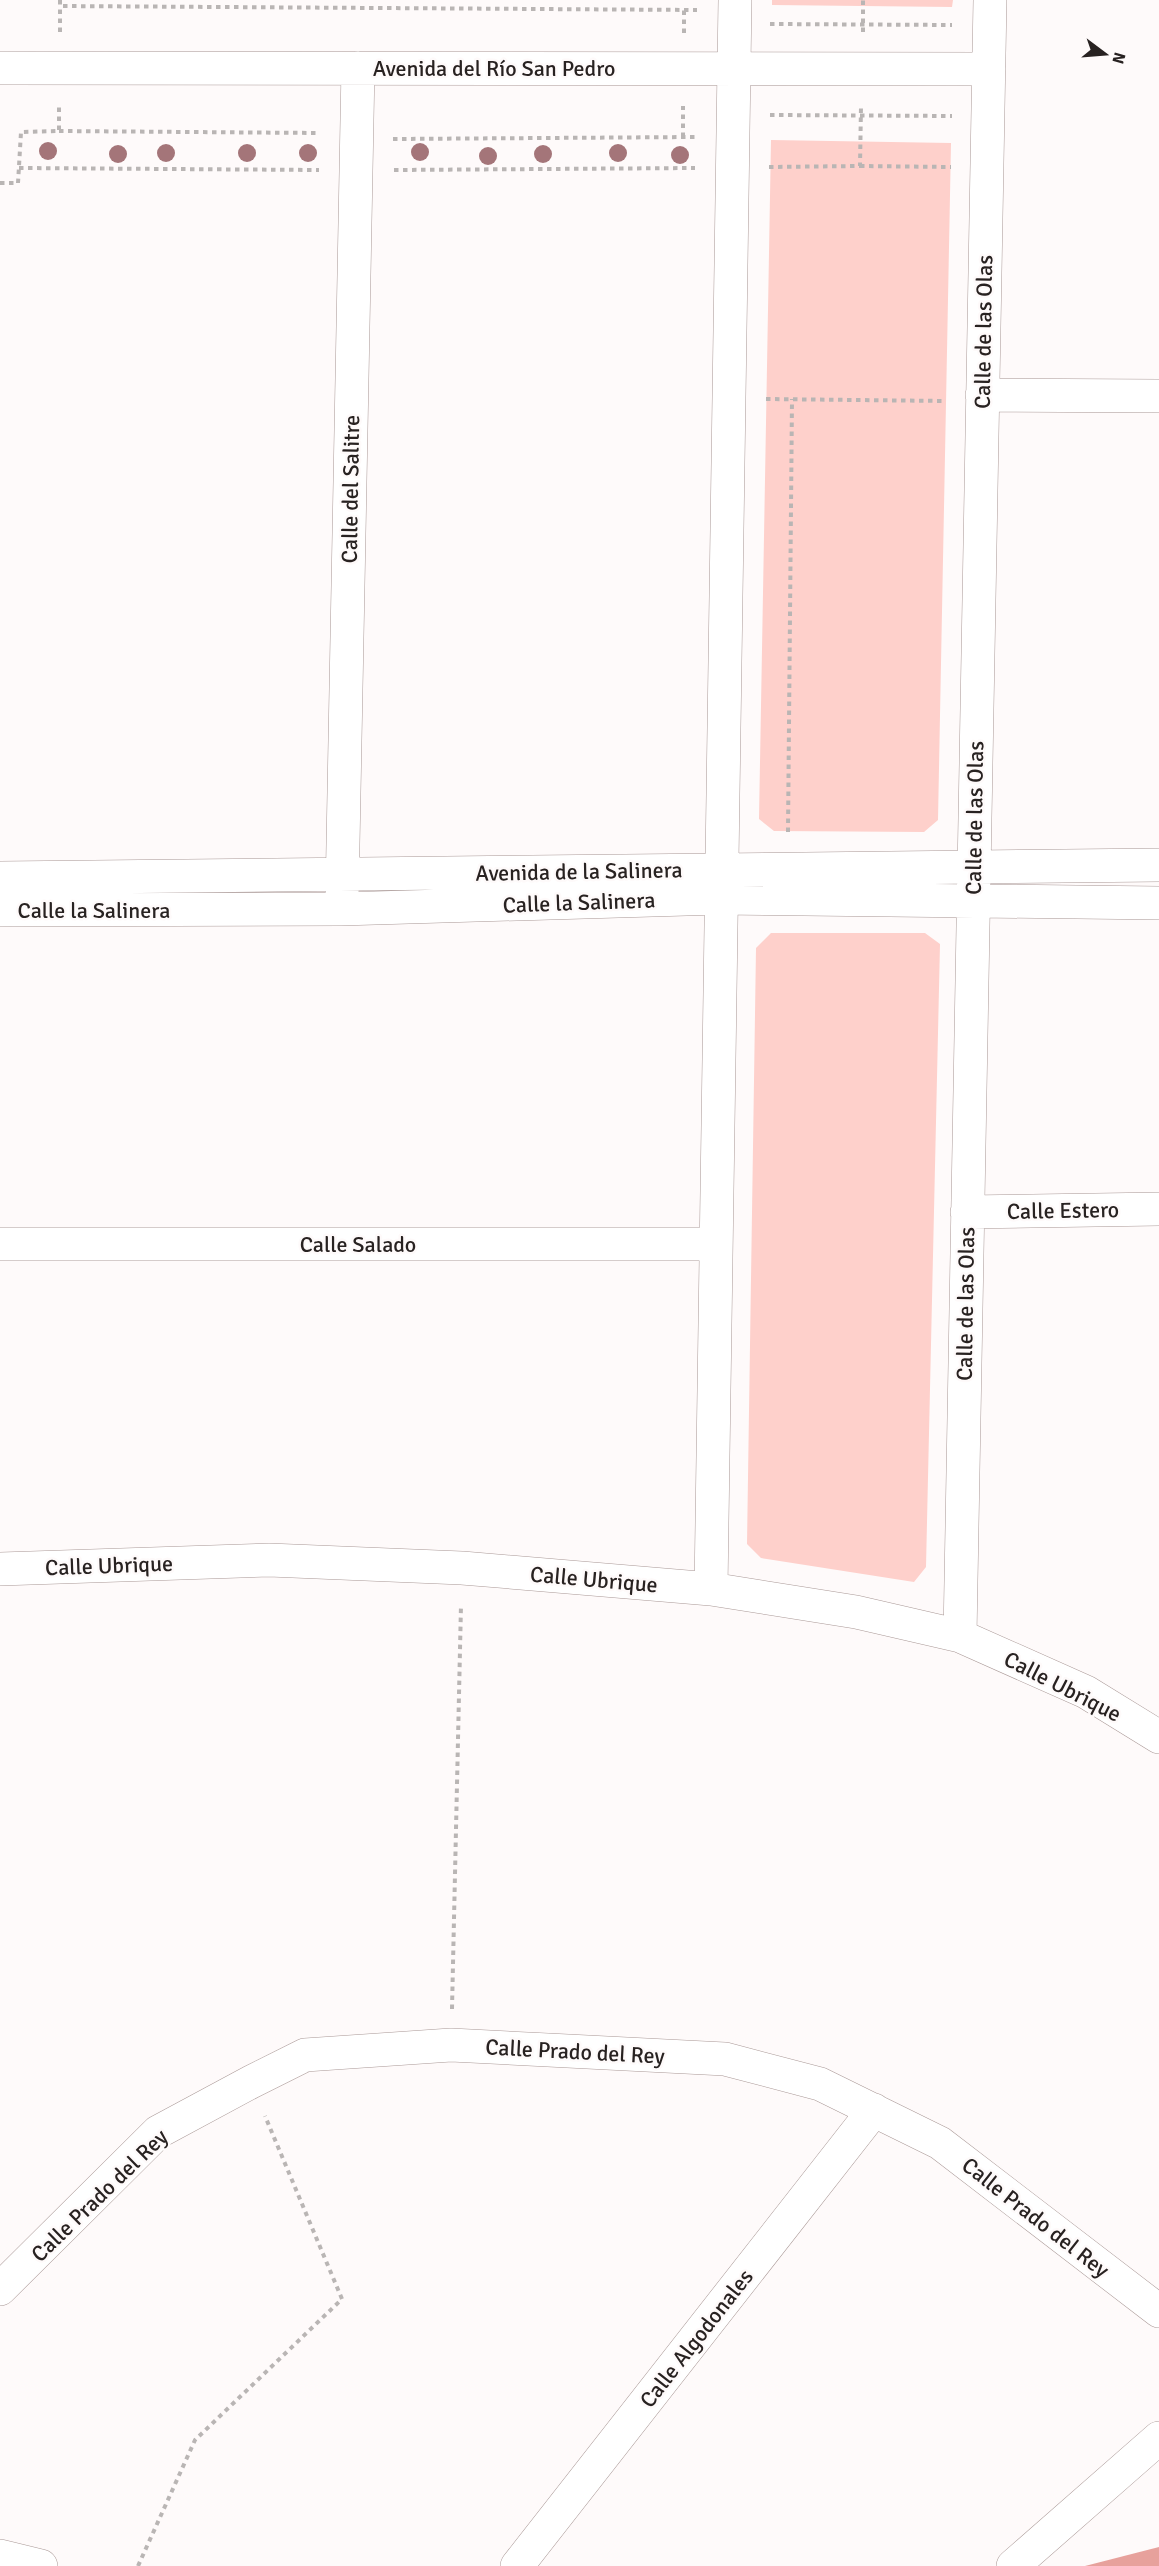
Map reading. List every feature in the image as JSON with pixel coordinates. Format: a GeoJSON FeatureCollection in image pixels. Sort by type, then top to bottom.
{"type":"FeatureCollection","features":[{"type":"Feature","properties":{"kind":"street"},"geometry":{"type":"LineString","coordinates":[[711,1589],[735,0]]}},
{"type":"Feature","properties":{"kind":"street","name":"Calle de las Olas"},"geometry":{"type":"LineString","coordinates":[[960,1636],[973,900],[967,398],[989,69],[990,0]]}},
{"type":"Feature","properties":{"kind":"street","name":"Avenida del Río San Pedro"},"geometry":{"type":"LineString","coordinates":[[0,68],[989,69]]}},
{"type":"Feature","properties":{"kind":"street","name":"Calle del Salitre"},"geometry":{"type":"LineString","coordinates":[[341,909],[369,170],[358,68]]}},
{"type":"Feature","properties":{"kind":"street"},"geometry":{"type":"LineString","coordinates":[[967,398],[1159,396]]}},
{"type":"Feature","properties":{"kind":"street","name":"Avenida de la Salinera"},"geometry":{"type":"LineString","coordinates":[[0,879],[342,874],[720,883],[973,866],[1159,865]]}},
{"type":"Feature","properties":{"kind":"street","name":"Calle la Salinera"},"geometry":{"type":"LineString","coordinates":[[0,910],[341,909],[720,883],[973,900],[1159,903]]}},
{"type":"Feature","properties":{"kind":"street","name":"Calle Estero"},"geometry":{"type":"LineString","coordinates":[[967,1212],[1159,1209]]}},
{"type":"Feature","properties":{"kind":"street","name":"Calle Salado"},"geometry":{"type":"LineString","coordinates":[[0,1244],[716,1244]]}},
{"type":"Feature","properties":{"kind":"street","name":"Calle Ubrique"},"geometry":{"type":"LineString","coordinates":[[0,1569],[269,1560],[462,1568],[711,1589],[856,1612],[960,1636],[1086,1692],[1159,1737]]}},
{"type":"Feature","properties":{"kind":"street","name":"Calle Prado del Rey"},"geometry":{"type":"LineString","coordinates":[[0,2289],[158,2132],[305,2055],[451,2045],[725,2059],[820,2084],[940,2143],[1159,2311]]}},
{"type":"Feature","properties":{"kind":"street","name":"Calle Algodonales"},"geometry":{"type":"LineString","coordinates":[[518,2566],[874,2110]]}},
{"type":"Feature","properties":{"kind":"street"},"geometry":{"type":"LineString","coordinates":[[1012,2566],[1159,2438]]}},
{"type":"Feature","properties":{"kind":"street"},"geometry":{"type":"LineString","coordinates":[[0,2556],[41,2566]]}},
{"type":"Feature","properties":{"kind":"path"},"geometry":{"type":"LineString","coordinates":[[60,0],[60,6],[701,10]]}},
{"type":"Feature","properties":{"kind":"path"},"geometry":{"type":"LineString","coordinates":[[380,0],[381,7]]}},
{"type":"Feature","properties":{"kind":"path"},"geometry":{"type":"LineString","coordinates":[[860,166],[863,0]]}},
{"type":"Feature","properties":{"kind":"path"},"geometry":{"type":"LineString","coordinates":[[759,24],[956,25]]}},
{"type":"Feature","properties":{"kind":"path"},"geometry":{"type":"LineString","coordinates":[[760,115],[957,116]]}},
{"type":"Feature","properties":{"kind":"path"},"geometry":{"type":"LineString","coordinates":[[59,131],[321,133]]}},
{"type":"Feature","properties":{"kind":"path"},"geometry":{"type":"LineString","coordinates":[[369,170],[381,139],[700,137]]}},
{"type":"Feature","properties":{"kind":"path"},"geometry":{"type":"LineString","coordinates":[[19,168],[369,170],[956,167]]}},
{"type":"Feature","properties":{"kind":"path"},"geometry":{"type":"LineString","coordinates":[[758,399],[967,398]]}},
{"type":"Feature","properties":{"kind":"path"},"geometry":{"type":"LineString","coordinates":[[779,836],[788,836],[792,399]]}},
{"type":"Feature","properties":{"kind":"path"},"geometry":{"type":"LineString","coordinates":[[451,2045],[462,1568]]}},
{"type":"Feature","properties":{"kind":"path"},"geometry":{"type":"LineString","coordinates":[[138,2566],[195,2440],[342,2299],[251,2082]]}},
{"type":"Feature","properties":{"kind":"shaded area"},"geometry":{"type":"Polygon","coordinates":[[[772,0],[953,0],[952,7],[772,5],[772,0]]]}},
{"type":"Feature","properties":{"kind":"shaded area"},"geometry":{"type":"Polygon","coordinates":[[[771,140],[951,143],[938,820],[924,832],[774,831],[759,819],[771,140]]]}},
{"type":"Feature","properties":{"kind":"shaded area"},"geometry":{"type":"Polygon","coordinates":[[[771,933],[925,933],[940,944],[926,1567],[914,1582],[761,1558],[747,1544],[756,948],[771,933]]]}},
{"type":"Feature","properties":{"kind":"shaded area"},"geometry":{"type":"Polygon","coordinates":[[[1159,2547],[1159,2566],[1085,2566],[1159,2547]]]}}]}
